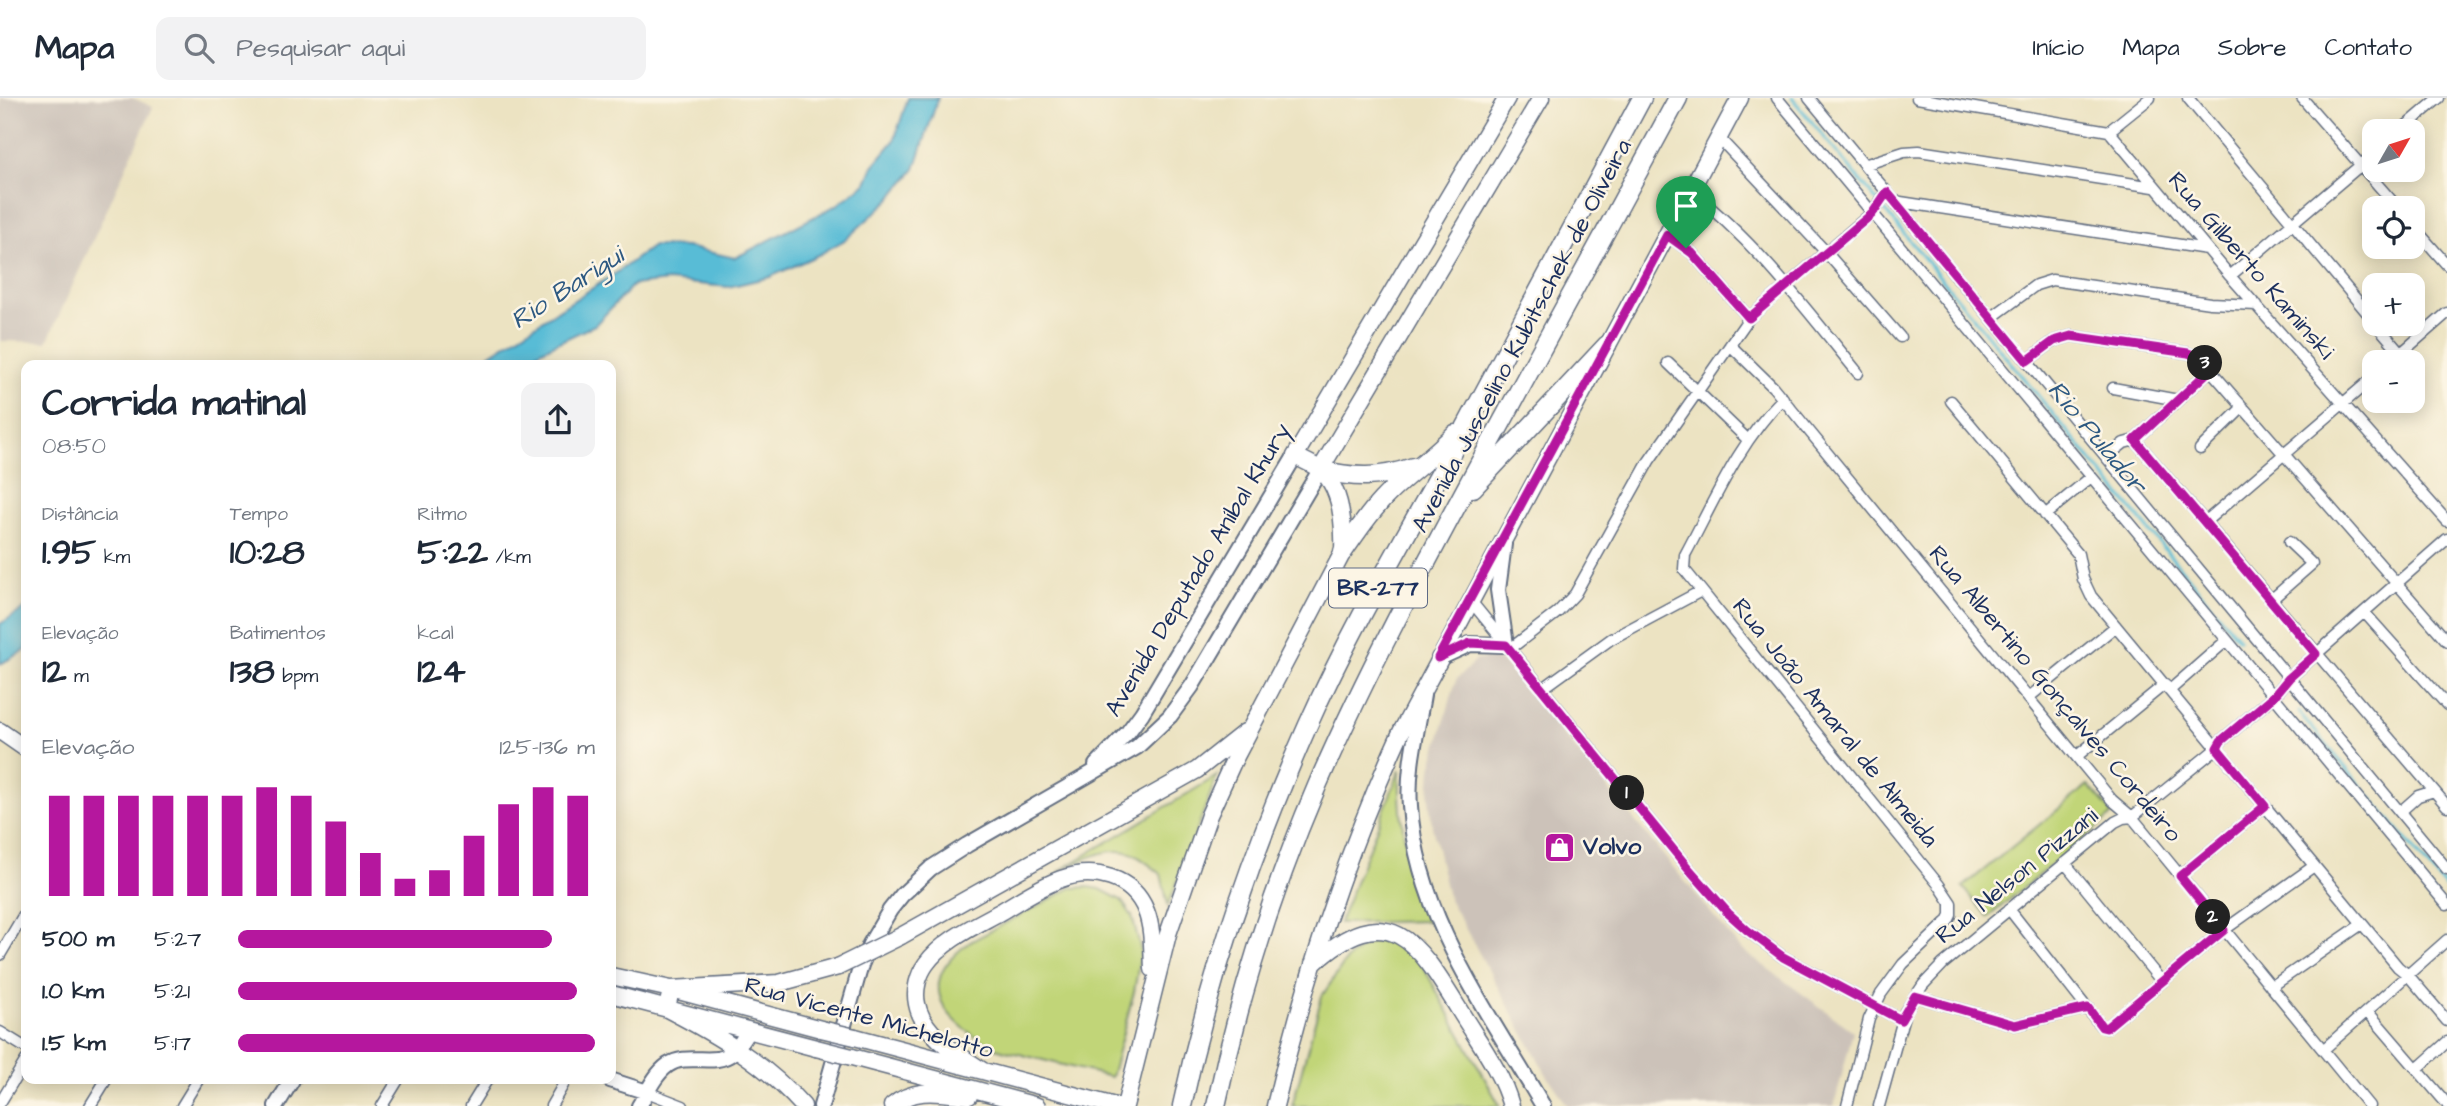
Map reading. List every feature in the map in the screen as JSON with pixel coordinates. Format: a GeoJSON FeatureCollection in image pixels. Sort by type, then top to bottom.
{"type":"FeatureCollection","features":[{"type":"Feature","properties":{"kind":"highway","name":"Avenida Juscelino Kubitschek de Oliveira"},"geometry":{"type":"LineString","coordinates":[[1182,1106],[1199,1033],[1250,869],[1285,779],[1332,676],[1642,98]]}},
{"type":"Feature","properties":{"kind":"highway","name":"Avenida Juscelino Kubitschek de Oliveira"},"geometry":{"type":"LineString","coordinates":[[1216,1106],[1265,926],[1307,810],[1361,690],[1456,506],[1678,98]]}},
{"type":"Feature","properties":{"kind":"highway"},"geometry":{"type":"LineString","coordinates":[[1456,506],[1607,345]]}},
{"type":"Feature","properties":{"kind":"highway"},"geometry":{"type":"LineString","coordinates":[[1343,552],[1363,522],[1383,499],[1437,453],[1471,416]]}},
{"type":"Feature","properties":{"kind":"highway"},"geometry":{"type":"LineString","coordinates":[[1320,470],[1370,478],[1417,466],[1437,453]]}},
{"type":"Feature","properties":{"kind":"main road","name":"Avenida Deputado Aníbal Khury"},"geometry":{"type":"LineString","coordinates":[[1083,778],[1142,713],[1507,98]]}},
{"type":"Feature","properties":{"kind":"main road","name":"Avenida Deputado Aníbal Khury"},"geometry":{"type":"LineString","coordinates":[[1083,778],[1137,747],[1170,716],[1192,686],[1541,98]]}},
{"type":"Feature","properties":{"kind":"main road"},"geometry":{"type":"LineString","coordinates":[[1275,1106],[1311,965],[1330,907],[1366,812],[1425,683],[1740,98]]}},
{"type":"Feature","properties":{"kind":"main road"},"geometry":{"type":"LineString","coordinates":[[1125,1106],[1178,901],[1209,815],[1233,762],[1343,552],[1342,518],[1338,501],[1320,470],[1295,456]]}},
{"type":"Feature","properties":{"kind":"main road"},"geometry":{"type":"LineString","coordinates":[[1438,658],[1470,643],[1508,647],[1499,590],[1505,534]]}},
{"type":"Feature","properties":{"kind":"main road"},"geometry":{"type":"LineString","coordinates":[[1425,683],[1410,787],[1413,833],[1419,860],[1451,948],[1543,1106]]}},
{"type":"Feature","properties":{"kind":"main road"},"geometry":{"type":"LineString","coordinates":[[800,1103],[757,1063],[736,1048],[667,1009],[671,989],[779,983],[838,967],[901,936],[1197,770],[1252,726]]}},
{"type":"Feature","properties":{"kind":"main road"},"geometry":{"type":"LineString","coordinates":[[0,731],[21,746]]}},
{"type":"Feature","properties":{"kind":"main road"},"geometry":{"type":"LineString","coordinates":[[821,1106],[861,965],[880,925],[902,895],[948,856],[1083,778]]}},
{"type":"Feature","properties":{"kind":"main road"},"geometry":{"type":"LineString","coordinates":[[983,1071],[943,1042],[926,1025],[916,1003],[919,977],[932,956],[945,945],[1051,883],[1072,875],[1099,875],[1120,881],[1131,888],[1146,909],[1150,922],[1153,990]]}},
{"type":"Feature","properties":{"kind":"main road"},"geometry":{"type":"LineString","coordinates":[[1311,965],[1337,943],[1363,931],[1385,930],[1407,939],[1426,957],[1438,975],[1501,1079],[1511,1106]]}},
{"type":"Feature","properties":{"kind":"main road","name":"Rua Vicente Michelotto"},"geometry":{"type":"LineString","coordinates":[[616,977],[671,989],[1115,1106]]}},
{"type":"Feature","properties":{"kind":"main road","name":"Rua Vicente Michelotto"},"geometry":{"type":"LineString","coordinates":[[616,995],[1037,1106]]}},
{"type":"Feature","properties":{"kind":"main road"},"geometry":{"type":"LineString","coordinates":[[639,1106],[663,1069],[675,1061],[720,1058],[731,1054],[749,1030]]}},
{"type":"Feature","properties":{"kind":"main road"},"geometry":{"type":"LineString","coordinates":[[616,1082],[647,1092]]}},
{"type":"Feature","properties":{"kind":"main road"},"geometry":{"type":"LineString","coordinates":[[276,1106],[290,1084]]}},
{"type":"Feature","properties":{"kind":"main road"},"geometry":{"type":"LineString","coordinates":[[892,1106],[911,1094],[925,1092],[1020,1101]]}},
{"type":"Feature","properties":{"kind":"street"},"geometry":{"type":"LineString","coordinates":[[1777,98],[2447,905]]}},
{"type":"Feature","properties":{"kind":"street"},"geometry":{"type":"LineString","coordinates":[[1809,98],[2447,869]]}},
{"type":"Feature","properties":{"kind":"street"},"geometry":{"type":"LineString","coordinates":[[1917,98],[2109,131],[2150,98]]}},
{"type":"Feature","properties":{"kind":"street"},"geometry":{"type":"LineString","coordinates":[[2188,98],[2362,306]]}},
{"type":"Feature","properties":{"kind":"street"},"geometry":{"type":"LineString","coordinates":[[2302,98],[2387,196]]}},
{"type":"Feature","properties":{"kind":"street"},"geometry":{"type":"LineString","coordinates":[[2414,119],[2439,98]]}},
{"type":"Feature","properties":{"kind":"street","name":"Rua Gilberto Kaminski"},"geometry":{"type":"LineString","coordinates":[[2109,131],[2207,249],[2447,521]]}},
{"type":"Feature","properties":{"kind":"street"},"geometry":{"type":"LineString","coordinates":[[1719,138],[1825,251],[1900,337]]}},
{"type":"Feature","properties":{"kind":"street"},"geometry":{"type":"LineString","coordinates":[[1864,165],[1904,152],[1919,151],[2154,187]]}},
{"type":"Feature","properties":{"kind":"street"},"geometry":{"type":"LineString","coordinates":[[2230,275],[2360,165]]}},
{"type":"Feature","properties":{"kind":"street"},"geometry":{"type":"LineString","coordinates":[[1690,191],[1730,223],[1786,285],[1858,373]]}},
{"type":"Feature","properties":{"kind":"street"},"geometry":{"type":"LineString","coordinates":[[1508,647],[1558,612],[1575,594],[1650,461],[1749,318],[1872,214],[1887,192]]}},
{"type":"Feature","properties":{"kind":"street"},"geometry":{"type":"LineString","coordinates":[[1894,201],[2207,249]]}},
{"type":"Feature","properties":{"kind":"street"},"geometry":{"type":"LineString","coordinates":[[1667,235],[1692,253],[1749,318]]}},
{"type":"Feature","properties":{"kind":"street"},"geometry":{"type":"LineString","coordinates":[[2425,240],[2447,265]]}},
{"type":"Feature","properties":{"kind":"street"},"geometry":{"type":"LineString","coordinates":[[1991,318],[2036,285],[2052,279],[2210,303],[2257,305]]}},
{"type":"Feature","properties":{"kind":"street"},"geometry":{"type":"LineString","coordinates":[[2404,350],[2447,313]]}},
{"type":"Feature","properties":{"kind":"street"},"geometry":{"type":"LineString","coordinates":[[2027,361],[2054,341],[2071,336],[2188,353],[2199,357],[2447,641]]}},
{"type":"Feature","properties":{"kind":"street"},"geometry":{"type":"LineString","coordinates":[[2387,336],[2398,350]]}},
{"type":"Feature","properties":{"kind":"street","name":"Rua Albertino Gonçalves Cordeiro"},"geometry":{"type":"LineString","coordinates":[[1730,345],[1783,398],[2112,800],[2132,817],[2369,1106]]}},
{"type":"Feature","properties":{"kind":"street"},"geometry":{"type":"LineString","coordinates":[[1668,363],[1748,440],[1766,415],[1783,398]]}},
{"type":"Feature","properties":{"kind":"street"},"geometry":{"type":"LineString","coordinates":[[2106,457],[2124,443],[2135,440],[2211,369]]}},
{"type":"Feature","properties":{"kind":"street"},"geometry":{"type":"LineString","coordinates":[[2205,522],[2362,387]]}},
{"type":"Feature","properties":{"kind":"street"},"geometry":{"type":"LineString","coordinates":[[2113,388],[2178,400]]}},
{"type":"Feature","properties":{"kind":"street"},"geometry":{"type":"LineString","coordinates":[[1951,401],[2080,557],[2083,579],[2088,591],[2362,924],[2447,1021]]}},
{"type":"Feature","properties":{"kind":"street"},"geometry":{"type":"LineString","coordinates":[[2200,449],[2243,407]]}},
{"type":"Feature","properties":{"kind":"street","name":"Rua João Amaral de Almeida"},"geometry":{"type":"LineString","coordinates":[[1748,440],[1685,555],[1683,564],[1687,574],[1939,885],[1953,909]]}},
{"type":"Feature","properties":{"kind":"street"},"geometry":{"type":"LineString","coordinates":[[2135,440],[2447,806]]}},
{"type":"Feature","properties":{"kind":"street"},"geometry":{"type":"LineString","coordinates":[[2045,515],[2091,477]]}},
{"type":"Feature","properties":{"kind":"street","name":"Rua Nelson Pizzani"},"geometry":{"type":"LineString","coordinates":[[1879,1106],[1901,1020],[1915,996],[1943,964],[2115,822],[2132,817],[2217,748],[2221,741],[2274,696],[2289,678],[2447,539]]}},
{"type":"Feature","properties":{"kind":"street"},"geometry":{"type":"LineString","coordinates":[[2271,600],[2312,564],[2289,542]]}},
{"type":"Feature","properties":{"kind":"street"},"geometry":{"type":"LineString","coordinates":[[1542,689],[1611,639],[1701,591]]}},
{"type":"Feature","properties":{"kind":"street"},"geometry":{"type":"LineString","coordinates":[[1470,600],[1689,869],[1728,913],[1783,957],[1901,1020]]}},
{"type":"Feature","properties":{"kind":"street"},"geometry":{"type":"LineString","coordinates":[[2364,612],[2447,705]]}},
{"type":"Feature","properties":{"kind":"street"},"geometry":{"type":"LineString","coordinates":[[2028,698],[2116,626]]}},
{"type":"Feature","properties":{"kind":"street"},"geometry":{"type":"LineString","coordinates":[[2077,757],[2227,640]]}},
{"type":"Feature","properties":{"kind":"street"},"geometry":{"type":"LineString","coordinates":[[2400,812],[2418,796],[2434,791]]}},
{"type":"Feature","properties":{"kind":"street"},"geometry":{"type":"LineString","coordinates":[[2180,876],[2265,806]]}},
{"type":"Feature","properties":{"kind":"street"},"geometry":{"type":"LineString","coordinates":[[2065,863],[2162,982]]}},
{"type":"Feature","properties":{"kind":"street"},"geometry":{"type":"LineString","coordinates":[[2009,909],[2104,1028],[2224,930],[2314,866]]}},
{"type":"Feature","properties":{"kind":"street","name":"Rua Nelson Pizzani"},"geometry":{"type":"LineString","coordinates":[[1847,1106],[1875,1007],[1903,964],[1948,921],[1953,909]]}},
{"type":"Feature","properties":{"kind":"street"},"geometry":{"type":"LineString","coordinates":[[0,955],[21,919]]}},
{"type":"Feature","properties":{"kind":"street"},"geometry":{"type":"LineString","coordinates":[[2271,987],[2362,924]]}},
{"type":"Feature","properties":{"kind":"street"},"geometry":{"type":"LineString","coordinates":[[2323,1050],[2447,940]]}},
{"type":"Feature","properties":{"kind":"street"},"geometry":{"type":"LineString","coordinates":[[1915,996],[2015,1025],[2088,1008]]}},
{"type":"Feature","properties":{"kind":"street"},"geometry":{"type":"LineString","coordinates":[[2367,1010],[2447,1104]]}},
{"type":"Feature","properties":{"kind":"street"},"geometry":{"type":"LineString","coordinates":[[0,1032],[21,1045]]}},
{"type":"Feature","properties":{"kind":"street"},"geometry":{"type":"LineString","coordinates":[[2417,1069],[2447,1042]]}},
{"type":"Feature","properties":{"kind":"street"},"geometry":{"type":"LineString","coordinates":[[0,1103],[21,1068]]}},
{"type":"Feature","properties":{"kind":"street"},"geometry":{"type":"LineString","coordinates":[[90,1106],[104,1084]]}},
{"type":"Feature","properties":{"kind":"street"},"geometry":{"type":"LineString","coordinates":[[182,1106],[196,1084]]}},
{"type":"Feature","properties":{"kind":"street"},"geometry":{"type":"LineString","coordinates":[[382,1106],[396,1084]]}},
{"type":"Feature","properties":{"kind":"street"},"geometry":{"type":"LineString","coordinates":[[471,1106],[485,1084]]}},
{"type":"Feature","properties":{"kind":"street"},"geometry":{"type":"LineString","coordinates":[[551,1106],[564,1084]]}},
{"type":"Feature","properties":{"kind":"street"},"geometry":{"type":"LineString","coordinates":[[647,1092],[683,1106]]}},
{"type":"Feature","properties":{"kind":"shaded area"},"geometry":{"type":"Polygon","coordinates":[[[0,98],[133,98],[153,107],[47,342],[0,341],[0,98]]]}},
{"type":"Feature","properties":{"kind":"shaded area"},"geometry":{"type":"Polygon","coordinates":[[[1495,658],[1505,664],[1741,949],[1853,1031],[1834,1106],[1568,1106],[1545,1072],[1448,897],[1432,826],[1429,797],[1431,769],[1456,680],[1476,660],[1495,658]]]}},
{"type":"Feature","properties":{"kind":"green space"},"geometry":{"type":"Polygon","coordinates":[[[1400,770],[1401,810],[1406,847],[1428,921],[1339,923],[1400,770]]]}},
{"type":"Feature","properties":{"kind":"green space"},"geometry":{"type":"Polygon","coordinates":[[[1217,776],[1168,906],[1161,874],[1133,854],[1124,851],[1105,852],[1059,871],[1217,776]]]}},
{"type":"Feature","properties":{"kind":"green space"},"geometry":{"type":"Polygon","coordinates":[[[2088,785],[2113,814],[1988,917],[1963,887],[2088,785]]]}},
{"type":"Feature","properties":{"kind":"green space"},"geometry":{"type":"Polygon","coordinates":[[[1071,888],[1100,889],[1121,900],[1132,916],[1141,951],[1134,992],[1111,1077],[991,1046],[959,1024],[948,1012],[941,999],[939,986],[942,972],[953,957],[970,942],[1071,888]]]}},
{"type":"Feature","properties":{"kind":"green space"},"geometry":{"type":"Polygon","coordinates":[[[1378,940],[1405,949],[1424,968],[1500,1106],[1292,1106],[1322,996],[1347,959],[1364,946],[1378,940]]]}},
{"type":"Feature","properties":{"kind":"water"},"geometry":{"type":"Polygon","coordinates":[[[908,98],[938,98],[915,169],[890,199],[846,239],[820,254],[770,277],[728,287],[668,281],[633,285],[595,325],[526,360],[481,360],[653,246],[686,247],[735,258],[837,205],[866,183],[873,166],[894,141],[908,98]]]}},
{"type":"Feature","properties":{"kind":"water"},"geometry":{"type":"Polygon","coordinates":[[[21,611],[21,653],[0,664],[0,624],[21,611]]]}},
{"type":"Feature","properties":{"kind":"waterway","name":"Rio Pulador"},"geometry":{"type":"LineString","coordinates":[[1792,98],[2239,639]]}},
{"type":"Feature","properties":{"kind":"waterway","name":"Rio Pulador"},"geometry":{"type":"LineString","coordinates":[[2299,712],[2447,889]]}},
{"type":"Feature","properties":{"kind":"place","name":"Volvo"},"geometry":{"type":"Point","coordinates":[1560,847]}},
{"type":"Feature","properties":{"kind":"route"},"geometry":{"type":"LineString","coordinates":[[1887,192],[2027,361],[2054,341],[2071,336],[2188,353],[2199,357],[2211,369],[2135,440],[2316,654],[2289,678],[2274,696],[2221,741],[2217,748],[2265,806],[2180,876],[2224,930],[2108,1027],[2102,1027],[2088,1008],[2015,1025],[1915,996],[1901,1020],[1808,971],[1765,944],[1728,913],[1506,645],[1470,643],[1438,658],[1667,235],[1686,248],[1749,318],[1872,214],[1887,192]]}},
{"type":"Feature","properties":{"kind":"water label","name":"Rio Barigui"},"geometry":{"type":"Point","coordinates":[567,288]}}]}
